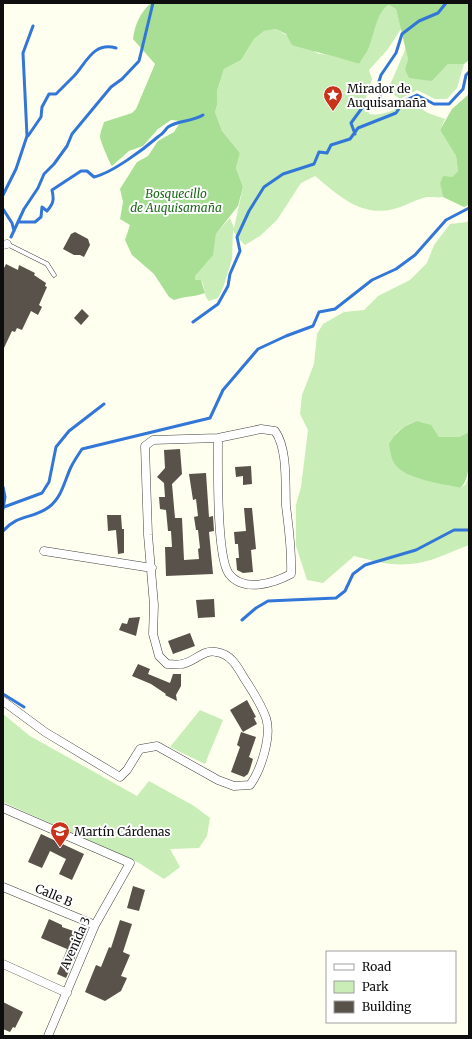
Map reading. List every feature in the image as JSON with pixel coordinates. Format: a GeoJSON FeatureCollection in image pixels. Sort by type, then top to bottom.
{"type":"FeatureCollection","features":[{"type":"Feature","properties":{"kind":"street"},"geometry":{"type":"LineString","coordinates":[[3,701],[45,732],[120,777],[127,770],[140,749],[157,746],[218,780],[234,786],[250,785],[257,775],[262,763],[267,735],[267,719],[255,695],[229,656],[215,651],[204,653],[183,664],[167,664],[159,656],[153,634],[154,606],[152,568],[148,535],[145,446],[153,440],[218,438],[261,429],[276,431],[280,438],[290,529],[292,560],[291,574],[283,578],[258,585],[245,584],[230,575],[225,565],[221,543],[218,438]]}},
{"type":"Feature","properties":{"kind":"street"},"geometry":{"type":"LineString","coordinates":[[44,551],[152,568]]}},
{"type":"Feature","properties":{"kind":"street","name":"Avenida 3"},"geometry":{"type":"LineString","coordinates":[[3,808],[130,863],[95,925],[48,1036]]}},
{"type":"Feature","properties":{"kind":"street","name":"Calle B"},"geometry":{"type":"LineString","coordinates":[[3,887],[95,925]]}},
{"type":"Feature","properties":{"kind":"street"},"geometry":{"type":"LineString","coordinates":[[3,964],[67,993]]}},
{"type":"Feature","properties":{"kind":"lane"},"geometry":{"type":"LineString","coordinates":[[5,244],[47,264],[54,275]]}},
{"type":"Feature","properties":{"kind":"green space","name":"Bosquecillo de Auquisamaña"},"geometry":{"type":"Polygon","coordinates":[[[151,3],[469,3],[469,60],[464,64],[448,64],[432,81],[409,78],[405,69],[408,59],[396,9],[389,5],[378,18],[368,50],[359,64],[292,45],[286,34],[276,29],[264,31],[254,39],[241,60],[224,69],[217,91],[217,105],[215,112],[222,131],[240,153],[236,168],[243,187],[238,206],[216,234],[213,255],[195,276],[195,280],[201,280],[205,293],[174,300],[169,297],[154,274],[132,255],[125,240],[130,225],[120,219],[123,202],[120,189],[137,162],[148,156],[158,141],[174,132],[181,121],[171,120],[158,129],[143,146],[129,151],[112,166],[100,137],[104,122],[132,113],[136,109],[155,64],[133,39],[135,28],[139,19],[151,3]]]}},
{"type":"Feature","properties":{"kind":"green space"},"geometry":{"type":"Polygon","coordinates":[[[389,5],[396,9],[401,29],[388,49],[369,70],[372,79],[366,97],[369,114],[374,115],[385,113],[410,102],[428,113],[445,119],[440,130],[456,156],[458,171],[452,177],[440,184],[443,197],[425,197],[385,211],[373,210],[352,204],[315,176],[301,183],[277,220],[260,236],[245,245],[237,237],[233,230],[232,259],[223,288],[218,298],[209,301],[206,297],[203,283],[201,280],[195,280],[195,276],[213,252],[216,234],[230,218],[234,228],[243,187],[236,168],[240,153],[222,131],[215,112],[217,105],[217,91],[224,69],[241,60],[254,39],[264,31],[276,29],[319,54],[336,55],[359,64],[368,50],[378,18],[384,8],[389,5]]]}},
{"type":"Feature","properties":{"kind":"green space"},"geometry":{"type":"Polygon","coordinates":[[[406,48],[408,59],[405,69],[432,81],[448,64],[464,64],[457,88],[447,99],[435,99],[417,90],[400,99],[393,94],[389,87],[406,48]]]}},
{"type":"Feature","properties":{"kind":"green space"},"geometry":{"type":"Polygon","coordinates":[[[469,94],[469,205],[464,207],[443,197],[440,184],[443,176],[452,177],[458,171],[456,156],[440,130],[452,109],[469,94]]]}},
{"type":"Feature","properties":{"kind":"green space"},"geometry":{"type":"Polygon","coordinates":[[[469,219],[469,432],[459,437],[439,437],[429,425],[419,422],[408,424],[396,433],[393,462],[402,469],[418,477],[460,488],[465,485],[469,476],[469,545],[432,559],[410,564],[389,564],[354,556],[323,583],[307,580],[296,546],[296,505],[301,487],[308,430],[300,414],[302,395],[314,364],[317,334],[323,324],[344,312],[364,310],[378,296],[410,280],[427,263],[434,245],[450,224],[467,222],[469,219]]]}},
{"type":"Feature","properties":{"kind":"green space"},"geometry":{"type":"Polygon","coordinates":[[[418,421],[431,425],[439,437],[459,437],[469,432],[468,471],[464,484],[460,488],[415,477],[399,469],[394,463],[389,444],[401,429],[418,421]]]}},
{"type":"Feature","properties":{"kind":"green space"},"geometry":{"type":"Polygon","coordinates":[[[200,710],[223,720],[205,764],[170,747],[200,710]]]}},
{"type":"Feature","properties":{"kind":"green space"},"geometry":{"type":"Polygon","coordinates":[[[3,714],[30,736],[137,796],[149,781],[194,806],[210,818],[207,836],[199,848],[170,849],[180,867],[164,879],[139,863],[3,802],[3,714]]]}},
{"type":"Feature","properties":{"kind":"building"},"geometry":{"type":"Polygon","coordinates":[[[75,232],[88,239],[90,245],[84,257],[74,255],[63,249],[71,234],[75,232]]]}},
{"type":"Feature","properties":{"kind":"building"},"geometry":{"type":"Polygon","coordinates":[[[6,264],[18,270],[19,265],[35,273],[34,275],[46,283],[45,286],[47,287],[39,305],[42,307],[38,315],[31,311],[22,330],[17,328],[15,332],[12,331],[3,350],[3,270],[6,264]]]}},
{"type":"Feature","properties":{"kind":"building"},"geometry":{"type":"Polygon","coordinates":[[[82,309],[89,316],[81,325],[74,318],[82,309]]]}},
{"type":"Feature","properties":{"kind":"building"},"geometry":{"type":"Polygon","coordinates":[[[180,449],[182,474],[172,484],[175,518],[182,518],[184,560],[199,559],[198,549],[200,548],[198,530],[196,530],[194,517],[198,516],[196,499],[193,500],[189,474],[206,473],[209,517],[213,516],[214,531],[209,532],[213,574],[166,576],[165,547],[172,547],[171,531],[168,531],[166,510],[160,509],[159,497],[165,497],[164,483],[157,477],[165,468],[164,450],[180,449]]]}},
{"type":"Feature","properties":{"kind":"building"},"geometry":{"type":"Polygon","coordinates":[[[251,466],[252,484],[243,485],[243,476],[236,477],[235,467],[251,466]]]}},
{"type":"Feature","properties":{"kind":"building"},"geometry":{"type":"Polygon","coordinates":[[[244,508],[252,508],[256,549],[251,550],[253,572],[243,573],[237,570],[236,558],[239,558],[238,544],[235,544],[234,532],[246,531],[244,508]]]}},
{"type":"Feature","properties":{"kind":"building"},"geometry":{"type":"Polygon","coordinates":[[[107,515],[121,515],[122,529],[124,529],[124,553],[118,554],[116,530],[108,531],[107,515]]]}},
{"type":"Feature","properties":{"kind":"building"},"geometry":{"type":"Polygon","coordinates":[[[214,599],[215,617],[198,618],[196,600],[214,599]]]}},
{"type":"Feature","properties":{"kind":"building"},"geometry":{"type":"Polygon","coordinates":[[[140,617],[136,636],[119,630],[122,623],[127,624],[129,618],[140,617]]]}},
{"type":"Feature","properties":{"kind":"building"},"geometry":{"type":"Polygon","coordinates":[[[190,633],[195,646],[173,654],[168,641],[190,633]]]}},
{"type":"Feature","properties":{"kind":"building"},"geometry":{"type":"Polygon","coordinates":[[[138,664],[150,669],[148,674],[170,683],[173,674],[181,674],[181,686],[176,695],[177,701],[165,695],[166,694],[151,684],[132,676],[138,664]]]}},
{"type":"Feature","properties":{"kind":"building"},"geometry":{"type":"Polygon","coordinates":[[[247,700],[256,717],[254,718],[257,724],[243,732],[230,710],[247,700]]]}},
{"type":"Feature","properties":{"kind":"building"},"geometry":{"type":"Polygon","coordinates":[[[241,732],[256,737],[249,757],[253,759],[250,769],[248,774],[244,777],[231,772],[240,747],[237,745],[241,732]]]}},
{"type":"Feature","properties":{"kind":"building"},"geometry":{"type":"Polygon","coordinates":[[[41,834],[84,854],[72,880],[59,874],[66,859],[50,851],[42,868],[28,862],[41,834]]]}},
{"type":"Feature","properties":{"kind":"building"},"geometry":{"type":"Polygon","coordinates":[[[133,886],[145,890],[139,911],[127,908],[133,886]]]}},
{"type":"Feature","properties":{"kind":"building"},"geometry":{"type":"Polygon","coordinates":[[[49,919],[62,925],[62,927],[85,935],[66,978],[57,974],[67,949],[41,938],[49,919]]]}},
{"type":"Feature","properties":{"kind":"building"},"geometry":{"type":"Polygon","coordinates":[[[120,920],[132,924],[123,952],[130,955],[121,976],[127,978],[121,991],[105,1001],[85,992],[96,965],[101,967],[109,947],[111,948],[120,920]]]}},
{"type":"Feature","properties":{"kind":"building"},"geometry":{"type":"Polygon","coordinates":[[[3,1002],[23,1012],[15,1028],[13,1027],[10,1032],[3,1029],[3,1002]]]}},
{"type":"Feature","properties":{"kind":"waterway"},"geometry":{"type":"LineString","coordinates":[[11,237],[24,209],[38,188],[44,174],[54,164],[67,146],[72,134],[111,87],[122,79],[139,61],[153,3]]}},
{"type":"Feature","properties":{"kind":"waterway"},"geometry":{"type":"LineString","coordinates":[[355,134],[351,123],[362,108],[381,99],[377,88],[381,75],[396,53],[402,34],[419,21],[438,13],[446,3]]}},
{"type":"Feature","properties":{"kind":"waterway"},"geometry":{"type":"LineString","coordinates":[[3,195],[16,169],[27,136],[23,53],[33,26]]}},
{"type":"Feature","properties":{"kind":"waterway"},"geometry":{"type":"LineString","coordinates":[[28,136],[41,117],[42,107],[49,94],[56,94],[74,76],[91,54],[96,50],[108,47],[116,48]]}},
{"type":"Feature","properties":{"kind":"waterway"},"geometry":{"type":"LineString","coordinates":[[193,322],[218,304],[228,286],[230,274],[240,251],[237,237],[249,211],[264,187],[283,174],[314,164],[319,152],[327,153],[331,145],[350,139],[358,128],[396,113],[404,101],[417,95],[434,104],[449,104],[463,89],[466,75],[469,72]]}},
{"type":"Feature","properties":{"kind":"waterway"},"geometry":{"type":"LineString","coordinates":[[19,222],[35,222],[41,217],[42,207],[47,211],[51,206],[53,198],[52,190],[81,171],[87,171],[94,177],[110,171],[137,154],[162,134],[168,127],[203,115]]}},
{"type":"Feature","properties":{"kind":"waterway"},"geometry":{"type":"LineString","coordinates":[[3,531],[14,522],[43,511],[57,499],[71,467],[82,449],[210,418],[223,390],[258,349],[313,326],[319,312],[335,309],[372,280],[396,269],[415,255],[446,220],[469,208]]}},
{"type":"Feature","properties":{"kind":"waterway"},"geometry":{"type":"LineString","coordinates":[[3,209],[12,223],[14,231]]}},
{"type":"Feature","properties":{"kind":"waterway"},"geometry":{"type":"LineString","coordinates":[[4,507],[42,493],[49,482],[56,447],[69,431],[104,404]]}},
{"type":"Feature","properties":{"kind":"waterway"},"geometry":{"type":"LineString","coordinates":[[3,487],[5,497],[3,509]]}},
{"type":"Feature","properties":{"kind":"waterway"},"geometry":{"type":"LineString","coordinates":[[242,620],[256,608],[268,601],[336,598],[345,591],[353,574],[365,565],[416,550],[454,530],[469,530]]}},
{"type":"Feature","properties":{"kind":"waterway"},"geometry":{"type":"LineString","coordinates":[[3,694],[24,707]]}},
{"type":"Feature","properties":{"kind":"place","name":"Mirador de Auquisamaña"},"geometry":{"type":"Point","coordinates":[333,112]}},
{"type":"Feature","properties":{"kind":"place","name":"Martín Cárdenas"},"geometry":{"type":"Point","coordinates":[60,848]}}]}
